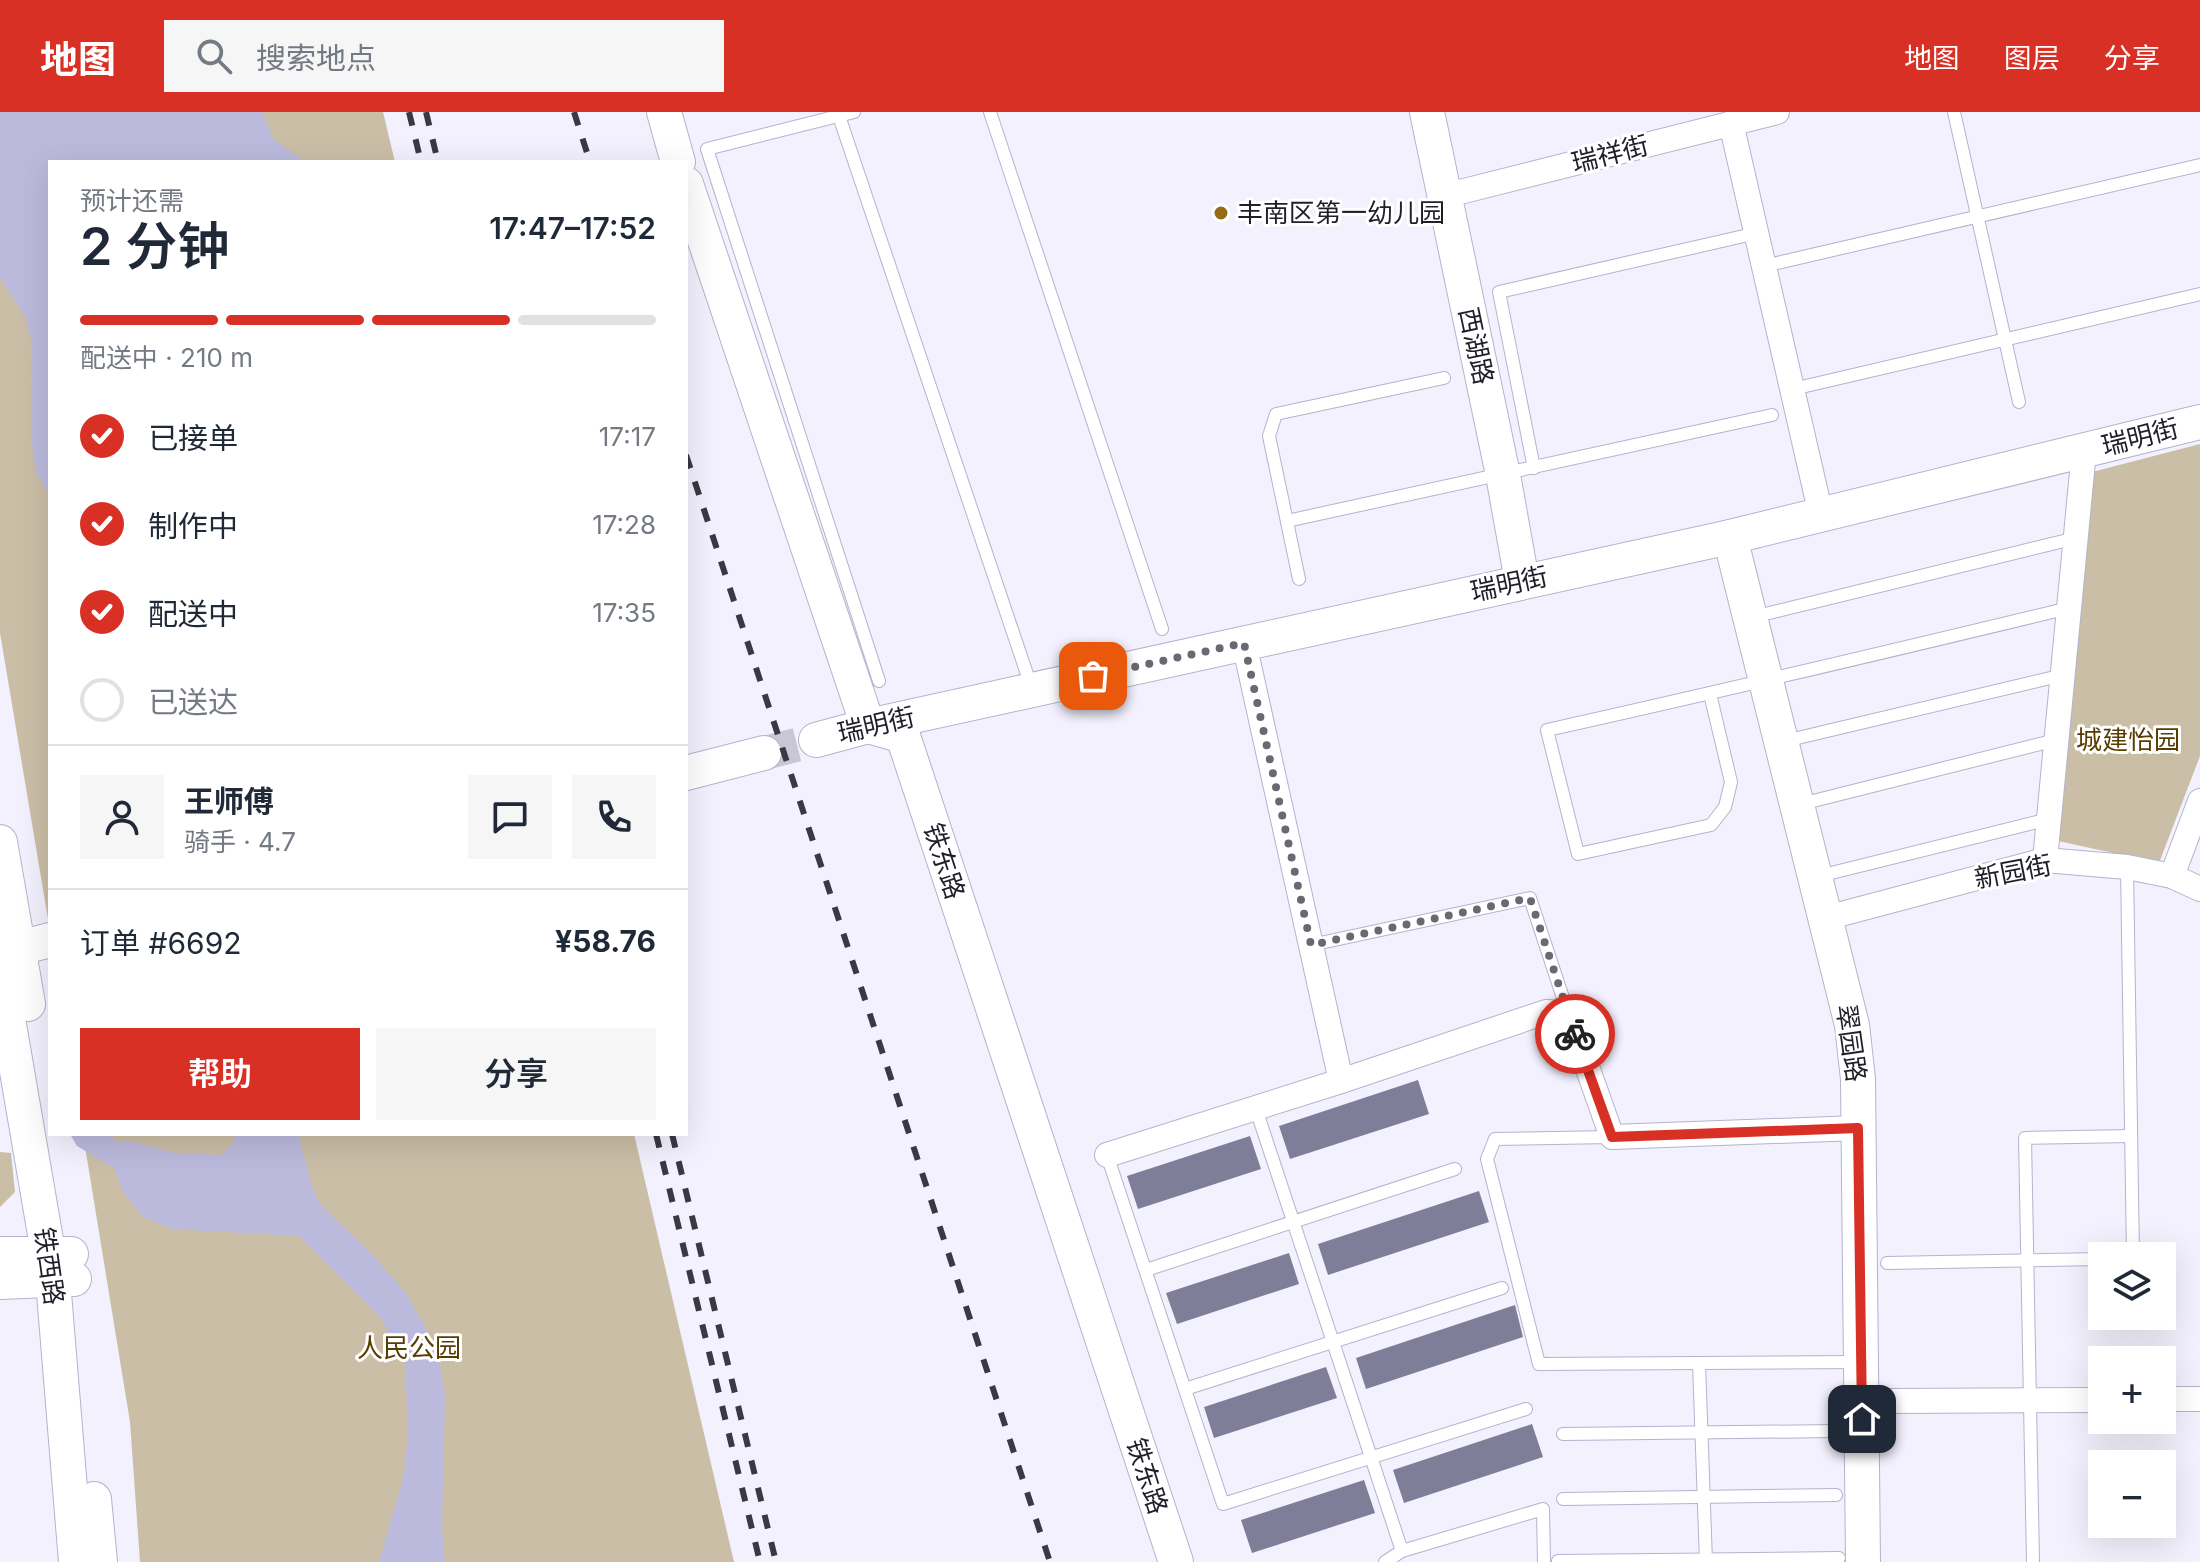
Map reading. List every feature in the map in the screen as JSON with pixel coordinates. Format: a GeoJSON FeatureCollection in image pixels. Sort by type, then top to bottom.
{"type":"FeatureCollection","features":[{"type":"Feature","properties":{"kind":"street"},"geometry":{"type":"LineString","coordinates":[[664,112],[677,160]]}},
{"type":"Feature","properties":{"kind":"street","name":"西湖路"},"geometry":{"type":"LineString","coordinates":[[1427,112],[1444,196],[1519,472],[1522,581]]}},
{"type":"Feature","properties":{"kind":"street","name":"瑞祥街"},"geometry":{"type":"LineString","coordinates":[[1444,196],[1763,114]]}},
{"type":"Feature","properties":{"kind":"street"},"geometry":{"type":"LineString","coordinates":[[1731,123],[1821,515]]}},
{"type":"Feature","properties":{"kind":"street"},"geometry":{"type":"LineString","coordinates":[[688,190],[868,726]]}},
{"type":"Feature","properties":{"kind":"street","name":"瑞明街"},"geometry":{"type":"LineString","coordinates":[[816,740],[1730,537],[2200,422]]}},
{"type":"Feature","properties":{"kind":"street"},"geometry":{"type":"LineString","coordinates":[[2045,860],[2084,451]]}},
{"type":"Feature","properties":{"kind":"street","name":"翠园路"},"geometry":{"type":"LineString","coordinates":[[1730,537],[1852,1025],[1858,1079],[1861,1362],[1851,1560]]}},
{"type":"Feature","properties":{"kind":"street"},"geometry":{"type":"LineString","coordinates":[[1244,643],[1341,1081]]}},
{"type":"Feature","properties":{"kind":"street","name":"铁东路"},"geometry":{"type":"LineString","coordinates":[[868,726],[903,736],[1176,1562]]}},
{"type":"Feature","properties":{"kind":"street"},"geometry":{"type":"LineString","coordinates":[[688,772],[764,753]]}},
{"type":"Feature","properties":{"kind":"street"},"geometry":{"type":"LineString","coordinates":[[2172,876],[2200,801]]}},
{"type":"Feature","properties":{"kind":"street","name":"铁西路"},"geometry":{"type":"LineString","coordinates":[[0,842],[62,1267],[100,1562]]}},
{"type":"Feature","properties":{"kind":"street","name":"新园街"},"geometry":{"type":"LineString","coordinates":[[1826,918],[2045,860],[2127,867],[2172,876],[2200,889]]}},
{"type":"Feature","properties":{"kind":"street","name":"铁西路"},"geometry":{"type":"LineString","coordinates":[[17,953],[48,1121]]}},
{"type":"Feature","properties":{"kind":"street"},"geometry":{"type":"LineString","coordinates":[[1107,1155],[1256,1109],[1546,1012],[1568,1013],[1612,1137],[1858,1128]]}},
{"type":"Feature","properties":{"kind":"street","name":"铁西路"},"geometry":{"type":"LineString","coordinates":[[50,1136],[62,1267],[76,1562]]}},
{"type":"Feature","properties":{"kind":"street"},"geometry":{"type":"LineString","coordinates":[[0,1254],[62,1267]]}},
{"type":"Feature","properties":{"kind":"street"},"geometry":{"type":"LineString","coordinates":[[0,1282],[62,1267]]}},
{"type":"Feature","properties":{"kind":"street"},"geometry":{"type":"LineString","coordinates":[[2176,1399],[2200,1399]]}},
{"type":"Feature","properties":{"kind":"street"},"geometry":{"type":"LineString","coordinates":[[1892,1401],[2088,1400]]}},
{"type":"Feature","properties":{"kind":"lane"},"geometry":{"type":"LineString","coordinates":[[854,112],[707,149],[879,681]]}},
{"type":"Feature","properties":{"kind":"lane"},"geometry":{"type":"LineString","coordinates":[[990,112],[1162,629]]}},
{"type":"Feature","properties":{"kind":"lane"},"geometry":{"type":"LineString","coordinates":[[1954,112],[2019,402]]}},
{"type":"Feature","properties":{"kind":"lane"},"geometry":{"type":"LineString","coordinates":[[839,116],[1033,690]]}},
{"type":"Feature","properties":{"kind":"lane"},"geometry":{"type":"LineString","coordinates":[[1764,266],[2200,165]]}},
{"type":"Feature","properties":{"kind":"lane"},"geometry":{"type":"LineString","coordinates":[[1519,472],[1499,292],[1757,233]]}},
{"type":"Feature","properties":{"kind":"lane"},"geometry":{"type":"LineString","coordinates":[[1793,389],[2200,294]]}},
{"type":"Feature","properties":{"kind":"lane"},"geometry":{"type":"LineString","coordinates":[[1299,579],[1269,436],[1276,414],[1444,378]]}},
{"type":"Feature","properties":{"kind":"lane"},"geometry":{"type":"LineString","coordinates":[[1287,521],[1772,415]]}},
{"type":"Feature","properties":{"kind":"lane"},"geometry":{"type":"LineString","coordinates":[[1750,618],[2076,538]]}},
{"type":"Feature","properties":{"kind":"lane"},"geometry":{"type":"LineString","coordinates":[[1710,694],[1731,782],[1725,807],[1711,825],[1578,854],[1547,730],[2069,608]]}},
{"type":"Feature","properties":{"kind":"lane"},"geometry":{"type":"LineString","coordinates":[[1782,742],[2063,675]]}},
{"type":"Feature","properties":{"kind":"lane"},"geometry":{"type":"LineString","coordinates":[[1798,804],[2056,740]]}},
{"type":"Feature","properties":{"kind":"lane"},"geometry":{"type":"LineString","coordinates":[[1816,877],[2049,819]]}},
{"type":"Feature","properties":{"kind":"lane"},"geometry":{"type":"LineString","coordinates":[[2127,867],[2133,1242]]}},
{"type":"Feature","properties":{"kind":"lane"},"geometry":{"type":"LineString","coordinates":[[1311,945],[1530,898],[1568,1013]]}},
{"type":"Feature","properties":{"kind":"lane"},"geometry":{"type":"LineString","coordinates":[[1256,1109],[1402,1551]]}},
{"type":"Feature","properties":{"kind":"lane"},"geometry":{"type":"LineString","coordinates":[[2033,1562],[2025,1138],[2131,1136]]}},
{"type":"Feature","properties":{"kind":"lane"},"geometry":{"type":"LineString","coordinates":[[1612,1137],[1495,1139],[1487,1159],[1539,1364],[1861,1362]]}},
{"type":"Feature","properties":{"kind":"lane"},"geometry":{"type":"LineString","coordinates":[[1107,1155],[1223,1504],[1526,1409]]}},
{"type":"Feature","properties":{"kind":"lane"},"geometry":{"type":"LineString","coordinates":[[1146,1270],[1455,1169]]}},
{"type":"Feature","properties":{"kind":"lane"},"geometry":{"type":"LineString","coordinates":[[1887,1263],[2088,1259]]}},
{"type":"Feature","properties":{"kind":"lane"},"geometry":{"type":"LineString","coordinates":[[1185,1389],[1502,1288]]}},
{"type":"Feature","properties":{"kind":"lane"},"geometry":{"type":"LineString","coordinates":[[1699,1363],[1706,1560]]}},
{"type":"Feature","properties":{"kind":"lane"},"geometry":{"type":"LineString","coordinates":[[1563,1434],[1835,1431]]}},
{"type":"Feature","properties":{"kind":"lane"},"geometry":{"type":"LineString","coordinates":[[1563,1499],[1836,1495]]}},
{"type":"Feature","properties":{"kind":"lane"},"geometry":{"type":"LineString","coordinates":[[1385,1562],[1402,1551],[1543,1509],[1544,1562]]}},
{"type":"Feature","properties":{"kind":"lane"},"geometry":{"type":"LineString","coordinates":[[1558,1561],[1851,1560]]}},
{"type":"Feature","properties":{"kind":"green space"},"geometry":{"type":"Polygon","coordinates":[[[0,112],[383,112],[395,160],[48,160],[48,919],[0,633],[0,112]]]}},
{"type":"Feature","properties":{"kind":"green space","name":"城建怡园"},"geometry":{"type":"Polygon","coordinates":[[[2200,444],[2200,756],[2159,863],[2049,839],[2079,547],[2069,478],[2200,444]]]}},
{"type":"Feature","properties":{"kind":"green space","name":"人民公园"},"geometry":{"type":"Polygon","coordinates":[[[83,1136],[634,1136],[734,1562],[140,1562],[130,1422],[83,1136]]]}},
{"type":"Feature","properties":{"kind":"green space"},"geometry":{"type":"Polygon","coordinates":[[[0,1152],[11,1153],[15,1192],[0,1207],[0,1152]]]}},
{"type":"Feature","properties":{"kind":"water"},"geometry":{"type":"Polygon","coordinates":[[[0,112],[262,112],[273,139],[303,160],[48,160],[48,494],[36,473],[31,437],[32,341],[25,317],[0,277],[0,112]]]}},
{"type":"Feature","properties":{"kind":"water"},"geometry":{"type":"Polygon","coordinates":[[[71,1136],[112,1136],[117,1142],[129,1141],[175,1153],[221,1155],[234,1142],[235,1136],[299,1136],[313,1189],[321,1205],[406,1293],[428,1332],[439,1362],[445,1397],[442,1527],[445,1562],[379,1562],[404,1475],[408,1432],[405,1361],[380,1317],[299,1236],[172,1229],[143,1217],[124,1193],[114,1168],[77,1146],[71,1136]]]}},
{"type":"Feature","properties":{"kind":"building"},"geometry":{"type":"Polygon","coordinates":[[[1418,1080],[1429,1114],[1290,1159],[1279,1126],[1418,1080]]]}},
{"type":"Feature","properties":{"kind":"building"},"geometry":{"type":"Polygon","coordinates":[[[1250,1136],[1261,1169],[1138,1209],[1127,1176],[1250,1136]]]}},
{"type":"Feature","properties":{"kind":"building"},"geometry":{"type":"Polygon","coordinates":[[[1479,1191],[1489,1222],[1328,1275],[1318,1244],[1479,1191]]]}},
{"type":"Feature","properties":{"kind":"building"},"geometry":{"type":"Polygon","coordinates":[[[1289,1253],[1299,1284],[1177,1324],[1166,1293],[1289,1253]]]}},
{"type":"Feature","properties":{"kind":"building"},"geometry":{"type":"Polygon","coordinates":[[[1515,1305],[1523,1337],[1366,1389],[1356,1358],[1515,1305]]]}},
{"type":"Feature","properties":{"kind":"building"},"geometry":{"type":"Polygon","coordinates":[[[1326,1367],[1337,1398],[1214,1438],[1204,1407],[1326,1367]]]}},
{"type":"Feature","properties":{"kind":"building"},"geometry":{"type":"Polygon","coordinates":[[[1532,1424],[1543,1457],[1404,1503],[1393,1470],[1532,1424]]]}},
{"type":"Feature","properties":{"kind":"building"},"geometry":{"type":"Polygon","coordinates":[[[1364,1480],[1375,1513],[1252,1553],[1241,1520],[1364,1480]]]}},
{"type":"Feature","properties":{"kind":"tunnel"},"geometry":{"type":"LineString","coordinates":[[764,753],[816,740]]}},
{"type":"Feature","properties":{"kind":"railway"},"geometry":{"type":"LineString","coordinates":[[409,112],[421,160]]}},
{"type":"Feature","properties":{"kind":"railway"},"geometry":{"type":"LineString","coordinates":[[426,112],[438,160]]}},
{"type":"Feature","properties":{"kind":"railway"},"geometry":{"type":"LineString","coordinates":[[574,112],[589,160]]}},
{"type":"Feature","properties":{"kind":"railway"},"geometry":{"type":"LineString","coordinates":[[688,461],[1050,1562]]}},
{"type":"Feature","properties":{"kind":"railway"},"geometry":{"type":"LineString","coordinates":[[656,1136],[760,1562]]}},
{"type":"Feature","properties":{"kind":"railway"},"geometry":{"type":"LineString","coordinates":[[672,1136],[776,1562]]}},
{"type":"Feature","properties":{"kind":"way so far"},"geometry":{"type":"LineString","coordinates":[[1093,676],[1244,643],[1311,945],[1530,898],[1575,1034]]}},
{"type":"Feature","properties":{"kind":"place","name":"丰南区第一幼儿园"},"geometry":{"type":"Point","coordinates":[1221,213]}},
{"type":"Feature","properties":{"kind":"route"},"geometry":{"type":"LineString","coordinates":[[1575,1034],[1612,1137],[1858,1128],[1862,1419]]}}]}
